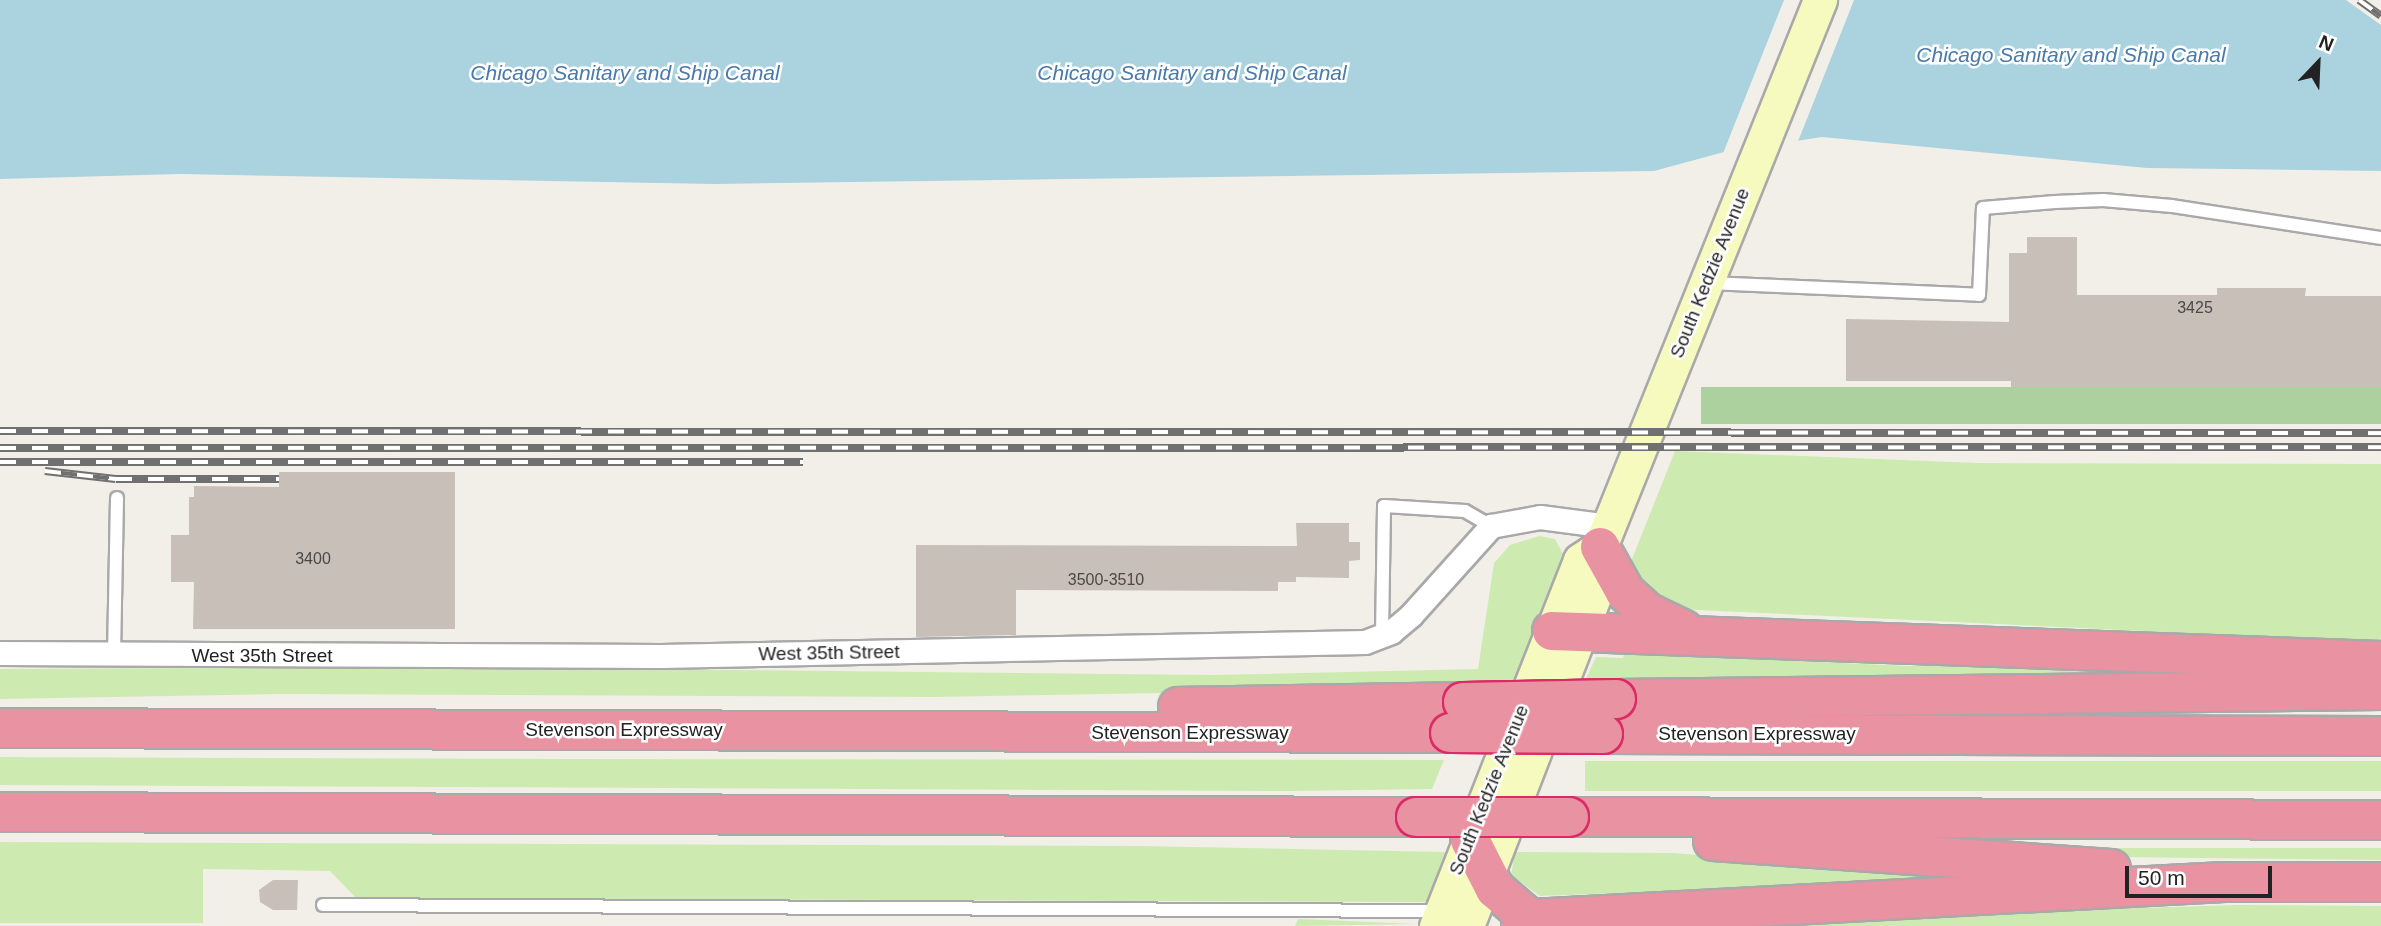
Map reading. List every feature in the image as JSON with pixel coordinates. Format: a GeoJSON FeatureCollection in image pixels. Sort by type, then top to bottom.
{"type":"FeatureCollection","features":[{"type":"Feature","properties":{"kind":"highway"},"geometry":{"type":"LineString","coordinates":[[1604,536],[1625,592],[1647,612],[1689,633]]}},
{"type":"Feature","properties":{"kind":"highway"},"geometry":{"type":"LineString","coordinates":[[1567,630],[2381,661]]}},
{"type":"Feature","properties":{"kind":"highway"},"geometry":{"type":"LineString","coordinates":[[1457,718],[1616,699],[2381,690]]}},
{"type":"Feature","properties":{"kind":"highway","name":"Stevenson Expressway"},"geometry":{"type":"LineString","coordinates":[[0,728],[1034,733],[1457,718],[1603,734],[2381,736]]}},
{"type":"Feature","properties":{"kind":"highway"},"geometry":{"type":"LineString","coordinates":[[0,812],[2381,820]]}},
{"type":"Feature","properties":{"kind":"highway"},"geometry":{"type":"LineString","coordinates":[[1581,817],[1670,838],[2135,871],[2224,882]]}},
{"type":"Feature","properties":{"kind":"highway"},"geometry":{"type":"LineString","coordinates":[[1470,839],[1486,875],[1526,923],[2224,882],[2381,882]]}},
{"type":"Feature","properties":{"kind":"main road","name":"South Kedzie Avenue"},"geometry":{"type":"LineString","coordinates":[[1448,921],[1486,875],[1567,630],[1580,561],[1604,536],[1820,0]]}},
{"type":"Feature","properties":{"kind":"main road","name":"South Kedzie Avenue"},"geometry":{"type":"LineString","coordinates":[[1448,921],[1470,839],[1567,630]]}},
{"type":"Feature","properties":{"kind":"street"},"geometry":{"type":"LineString","coordinates":[[1491,526],[1540,517],[1604,536]]}},
{"type":"Feature","properties":{"kind":"street","name":"West 35th Street"},"geometry":{"type":"LineString","coordinates":[[0,653],[661,656],[1365,642],[1382,635],[1412,615],[1474,540],[1491,526]]}},
{"type":"Feature","properties":{"kind":"lane"},"geometry":{"type":"LineString","coordinates":[[1706,283],[1979,295],[1983,208],[2055,202],[2103,200],[2172,206],[2381,238]]}},
{"type":"Feature","properties":{"kind":"lane"},"geometry":{"type":"LineString","coordinates":[[114,655],[117,498]]}},
{"type":"Feature","properties":{"kind":"lane"},"geometry":{"type":"LineString","coordinates":[[1382,635],[1384,506],[1465,511],[1491,526]]}},
{"type":"Feature","properties":{"kind":"lane"},"geometry":{"type":"LineString","coordinates":[[323,905],[1374,907],[1448,921]]}},
{"type":"Feature","properties":{"kind":"green space"},"geometry":{"type":"Polygon","coordinates":[[[1701,387],[2381,387],[2381,424],[1701,424],[1701,387]]]}},
{"type":"Feature","properties":{"kind":"green space"},"geometry":{"type":"Polygon","coordinates":[[[1675,451],[1978,463],[2381,464],[2381,642],[1676,609],[1650,601],[1630,564],[1675,451]]]}},
{"type":"Feature","properties":{"kind":"green space"},"geometry":{"type":"Polygon","coordinates":[[[1539,536],[1555,539],[1565,558],[1511,687],[934,697],[279,694],[0,699],[0,669],[438,667],[1215,675],[1478,669],[1494,563],[1510,545],[1539,536]]]}},
{"type":"Feature","properties":{"kind":"green space"},"geometry":{"type":"Polygon","coordinates":[[[1624,653],[1907,666],[2046,662],[2250,673],[1583,685],[1596,657],[1623,658],[1624,653]]]}},
{"type":"Feature","properties":{"kind":"green space"},"geometry":{"type":"Polygon","coordinates":[[[0,757],[1444,760],[1432,789],[1291,791],[0,785],[0,757]]]}},
{"type":"Feature","properties":{"kind":"green space"},"geometry":{"type":"Polygon","coordinates":[[[1585,761],[2381,761],[2381,791],[1585,791],[1585,761]]]}},
{"type":"Feature","properties":{"kind":"green space"},"geometry":{"type":"Polygon","coordinates":[[[0,842],[1140,846],[1445,852],[1427,902],[356,898],[330,871],[203,869],[203,923],[0,923],[0,842]]]}},
{"type":"Feature","properties":{"kind":"green space"},"geometry":{"type":"Polygon","coordinates":[[[2018,848],[2381,848],[2381,860],[2115,857],[2018,848]]]}},
{"type":"Feature","properties":{"kind":"green space"},"geometry":{"type":"Polygon","coordinates":[[[1515,852],[1673,853],[1954,874],[1955,880],[1540,896],[1511,875],[1515,852]]]}},
{"type":"Feature","properties":{"kind":"green space"},"geometry":{"type":"Polygon","coordinates":[[[2237,905],[2381,906],[2381,926],[1770,926],[1974,913],[2237,905]]]}},
{"type":"Feature","properties":{"kind":"green space"},"geometry":{"type":"Polygon","coordinates":[[[1298,919],[1417,924],[1295,926],[1298,919]]]}},
{"type":"Feature","properties":{"kind":"water","name":"Chicago Sanitary and Ship Canal"},"geometry":{"type":"Polygon","coordinates":[[[0,0],[2381,0],[2381,171],[2147,168],[1822,137],[1724,152],[1654,171],[715,184],[180,174],[0,179],[0,0]]]}},
{"type":"Feature","properties":{"kind":"pier"},"geometry":{"type":"Polygon","coordinates":[[[1784,0],[1854,0],[1797,144],[1722,156],[1784,0]]]}},
{"type":"Feature","properties":{"kind":"pier"},"geometry":{"type":"Polygon","coordinates":[[[2346,0],[2381,0],[2381,25],[2346,0]]]}},
{"type":"Feature","properties":{"kind":"building"},"geometry":{"type":"Polygon","coordinates":[[[2027,237],[2077,237],[2077,295],[2217,295],[2217,288],[2306,288],[2305,296],[2381,296],[2381,387],[2011,387],[2011,381],[1846,381],[1846,319],[2009,322],[2009,253],[2027,253],[2027,237]]]}},
{"type":"Feature","properties":{"kind":"building"},"geometry":{"type":"Polygon","coordinates":[[[279,472],[455,472],[455,629],[193,629],[194,582],[171,582],[171,535],[189,535],[189,497],[194,497],[194,486],[279,487],[279,472]]]}},
{"type":"Feature","properties":{"kind":"building"},"geometry":{"type":"Polygon","coordinates":[[[1296,523],[1349,523],[1349,542],[1360,542],[1360,560],[1349,561],[1349,578],[1296,577],[1296,582],[1278,582],[1278,591],[1016,590],[1016,635],[916,637],[916,545],[1297,546],[1296,523]]]}},
{"type":"Feature","properties":{"kind":"building"},"geometry":{"type":"Polygon","coordinates":[[[273,880],[298,880],[297,910],[273,910],[260,902],[259,890],[273,880]]]}},
{"type":"Feature","properties":{"kind":"railway"},"geometry":{"type":"LineString","coordinates":[[2359,0],[2381,16]]}},
{"type":"Feature","properties":{"kind":"railway"},"geometry":{"type":"LineString","coordinates":[[0,431],[2381,433]]}},
{"type":"Feature","properties":{"kind":"railway"},"geometry":{"type":"LineString","coordinates":[[0,448],[2381,447]]}},
{"type":"Feature","properties":{"kind":"railway"},"geometry":{"type":"LineString","coordinates":[[0,462],[803,462]]}},
{"type":"Feature","properties":{"kind":"railway"},"geometry":{"type":"LineString","coordinates":[[45,471],[116,479],[279,479]]}}]}
